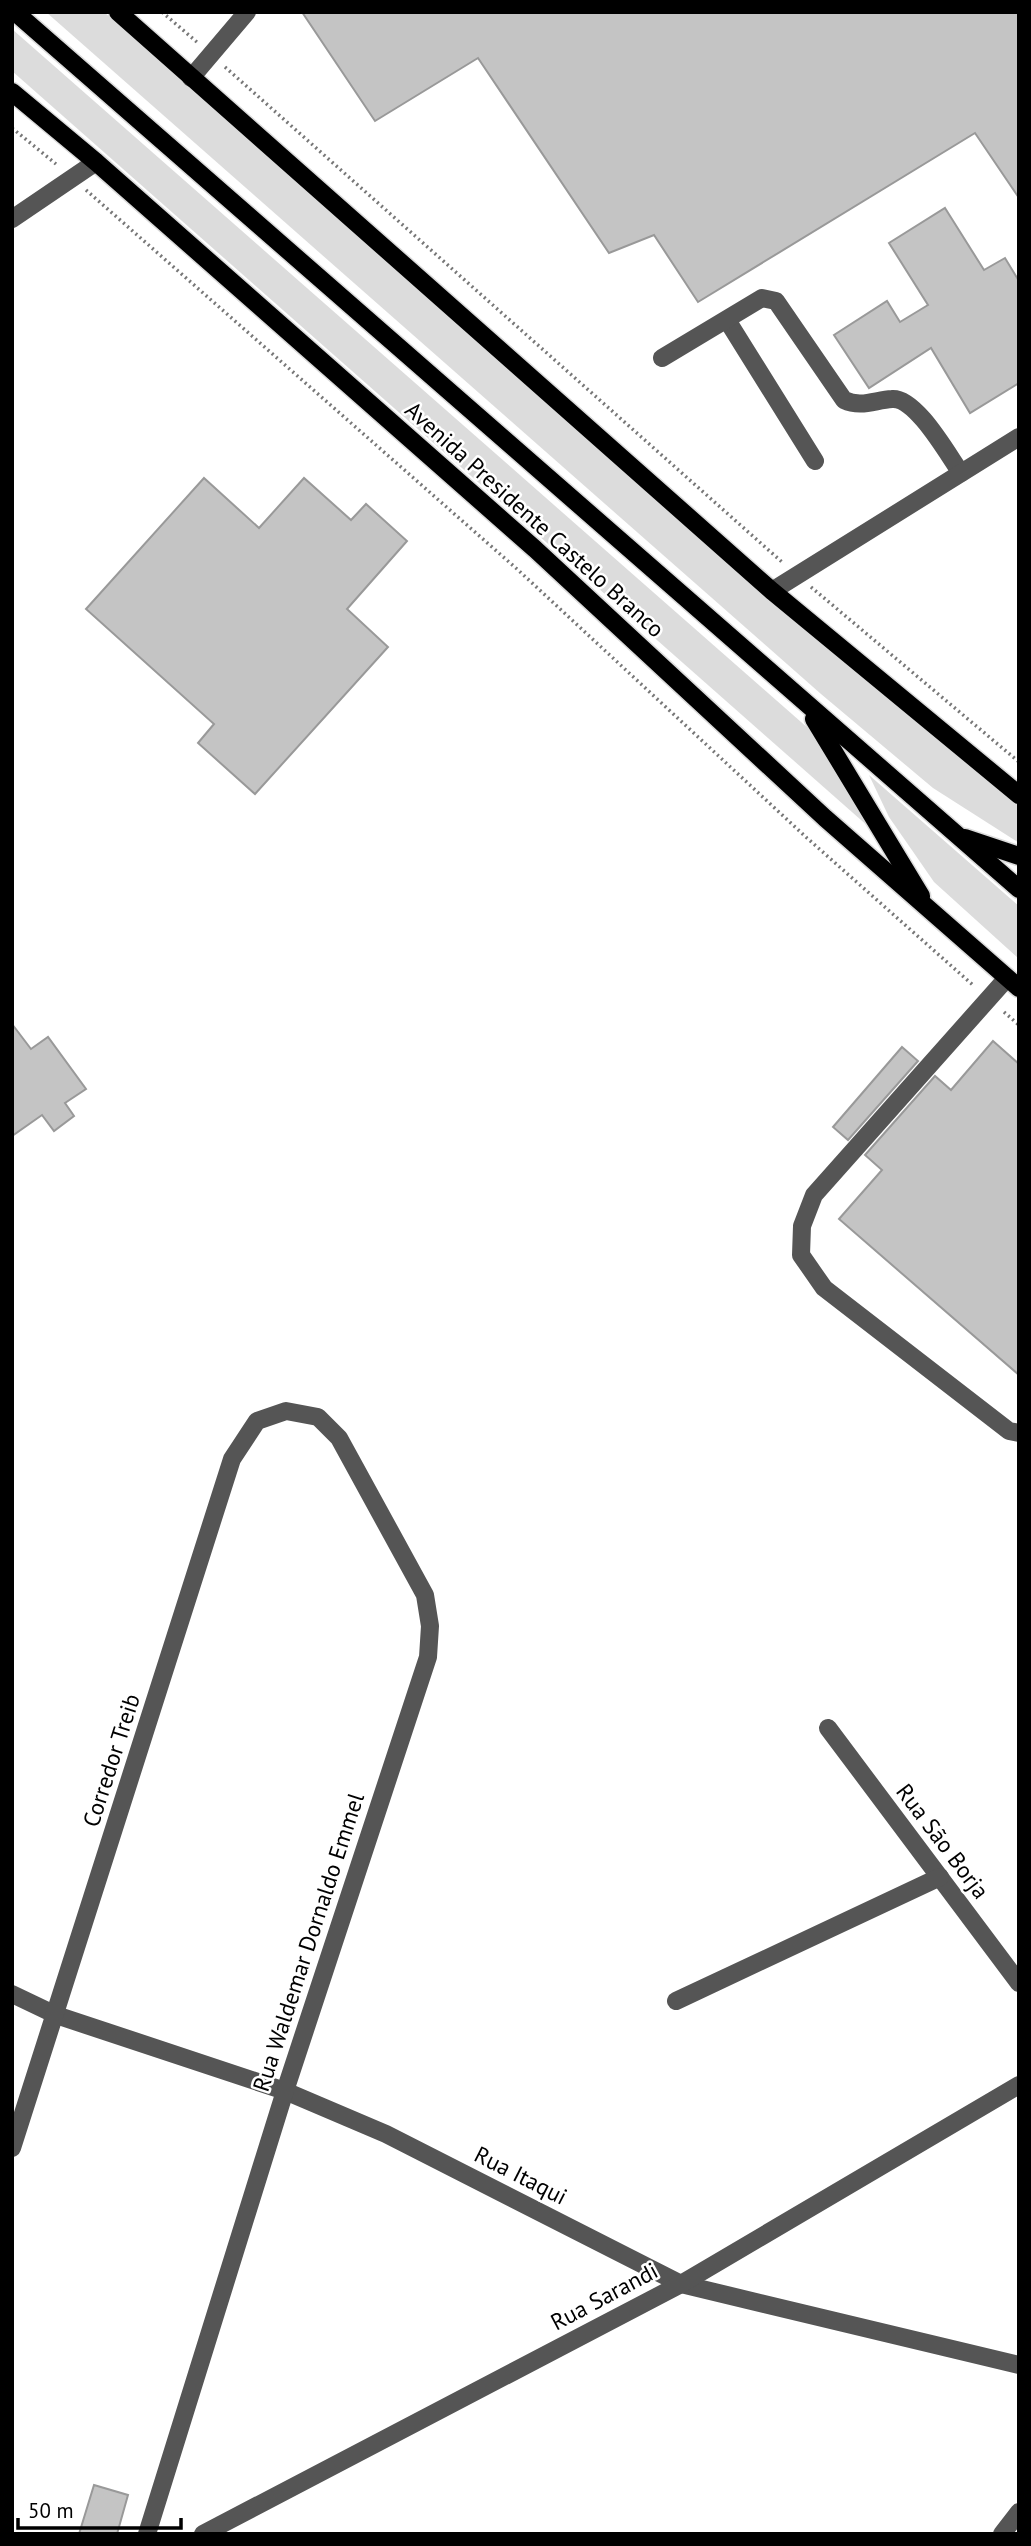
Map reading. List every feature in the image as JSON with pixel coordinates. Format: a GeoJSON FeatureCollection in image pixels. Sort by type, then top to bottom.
{"type":"FeatureCollection","features":[{"type":"Feature","properties":{"kind":"main road","name":"Avenida Presidente Castelo Branco"},"geometry":{"type":"LineString","coordinates":[[15,12],[1019,889]]}},
{"type":"Feature","properties":{"kind":"main road"},"geometry":{"type":"LineString","coordinates":[[118,12],[772,591],[1019,795]]}},
{"type":"Feature","properties":{"kind":"main road","name":"Avenida Presidente Castelo Branco"},"geometry":{"type":"LineString","coordinates":[[12,92],[96,162],[535,548],[825,818],[1013,983]]}},
{"type":"Feature","properties":{"kind":"main road"},"geometry":{"type":"LineString","coordinates":[[805,704],[931,912]]}},
{"type":"Feature","properties":{"kind":"main road"},"geometry":{"type":"LineString","coordinates":[[960,836],[1019,856]]}},
{"type":"Feature","properties":{"kind":"street"},"geometry":{"type":"LineString","coordinates":[[191,78],[247,12]]}},
{"type":"Feature","properties":{"kind":"street"},"geometry":{"type":"LineString","coordinates":[[12,219],[96,162]]}},
{"type":"Feature","properties":{"kind":"street"},"geometry":{"type":"LineString","coordinates":[[662,358],[762,298],[776,301],[845,400],[860,405],[897,398],[906,403],[926,423],[961,473]]}},
{"type":"Feature","properties":{"kind":"street"},"geometry":{"type":"LineString","coordinates":[[727,320],[815,461]]}},
{"type":"Feature","properties":{"kind":"street"},"geometry":{"type":"LineString","coordinates":[[772,591],[1019,437]]}},
{"type":"Feature","properties":{"kind":"street"},"geometry":{"type":"LineString","coordinates":[[1013,983],[988,998],[814,1195],[802,1226],[800,1255],[824,1288],[1009,1431],[1019,1433]]}},
{"type":"Feature","properties":{"kind":"street","name":"Corredor Treib"},"geometry":{"type":"LineString","coordinates":[[12,2148],[232,1459],[257,1421],[286,1410]]}},
{"type":"Feature","properties":{"kind":"street","name":"Rua Waldemar Dornaldo Emmel"},"geometry":{"type":"LineString","coordinates":[[147,2534],[285,2091],[428,1657],[430,1626],[425,1595],[339,1438],[318,1416],[286,1410]]}},
{"type":"Feature","properties":{"kind":"street","name":"Rua São Borja"},"geometry":{"type":"LineString","coordinates":[[828,1728],[1019,1983]]}},
{"type":"Feature","properties":{"kind":"street"},"geometry":{"type":"LineString","coordinates":[[676,2001],[940,1877]]}},
{"type":"Feature","properties":{"kind":"street","name":"Rua Itaqui"},"geometry":{"type":"LineString","coordinates":[[12,1994],[56,2015],[285,2091],[386,2134],[681,2284],[1019,2365]]}},
{"type":"Feature","properties":{"kind":"street","name":"Rua Sarandi"},"geometry":{"type":"LineString","coordinates":[[203,2534],[681,2284],[1019,2085]]}},
{"type":"Feature","properties":{"kind":"street"},"geometry":{"type":"LineString","coordinates":[[1002,2534],[1019,2512]]}},
{"type":"Feature","properties":{"kind":"path"},"geometry":{"type":"LineString","coordinates":[[162,12],[797,575],[1019,762]]}},
{"type":"Feature","properties":{"kind":"path"},"geometry":{"type":"LineString","coordinates":[[12,128],[517,569],[807,838],[1019,1025]]}},
{"type":"Feature","properties":{"kind":"shaded area"},"geometry":{"type":"Polygon","coordinates":[[[46,12],[104,12],[1019,803],[1019,843],[933,788],[821,694],[46,12]]]}},
{"type":"Feature","properties":{"kind":"shaded area"},"geometry":{"type":"Polygon","coordinates":[[[12,29],[817,736],[878,835],[12,71],[12,29]]]}},
{"type":"Feature","properties":{"kind":"shaded area"},"geometry":{"type":"Polygon","coordinates":[[[869,775],[1019,906],[1019,959],[934,882],[889,817],[869,775]]]}},
{"type":"Feature","properties":{"kind":"building"},"geometry":{"type":"Polygon","coordinates":[[[302,12],[1019,12],[1019,198],[975,133],[698,302],[654,235],[609,253],[478,58],[375,121],[302,12]]]}},
{"type":"Feature","properties":{"kind":"building"},"geometry":{"type":"Polygon","coordinates":[[[945,208],[984,270],[1005,258],[1019,281],[1019,383],[970,413],[931,348],[869,388],[834,335],[887,301],[900,322],[928,305],[889,243],[945,208]]]}},
{"type":"Feature","properties":{"kind":"building"},"geometry":{"type":"Polygon","coordinates":[[[204,478],[259,528],[304,478],[351,520],[366,504],[407,541],[347,609],[388,647],[255,794],[198,743],[214,724],[86,609],[204,478]]]}},
{"type":"Feature","properties":{"kind":"building"},"geometry":{"type":"Polygon","coordinates":[[[12,1024],[31,1049],[48,1037],[86,1089],[65,1103],[74,1116],[54,1131],[42,1115],[12,1136],[12,1024]]]}},
{"type":"Feature","properties":{"kind":"building"},"geometry":{"type":"Polygon","coordinates":[[[993,1041],[1019,1064],[1019,1375],[839,1219],[882,1170],[865,1155],[935,1076],[951,1090],[993,1041]]]}},
{"type":"Feature","properties":{"kind":"building"},"geometry":{"type":"Polygon","coordinates":[[[902,1047],[918,1061],[848,1140],[833,1127],[902,1047]]]}},
{"type":"Feature","properties":{"kind":"building"},"geometry":{"type":"Polygon","coordinates":[[[94,2485],[128,2495],[117,2534],[79,2534],[94,2485]]]}}]}
